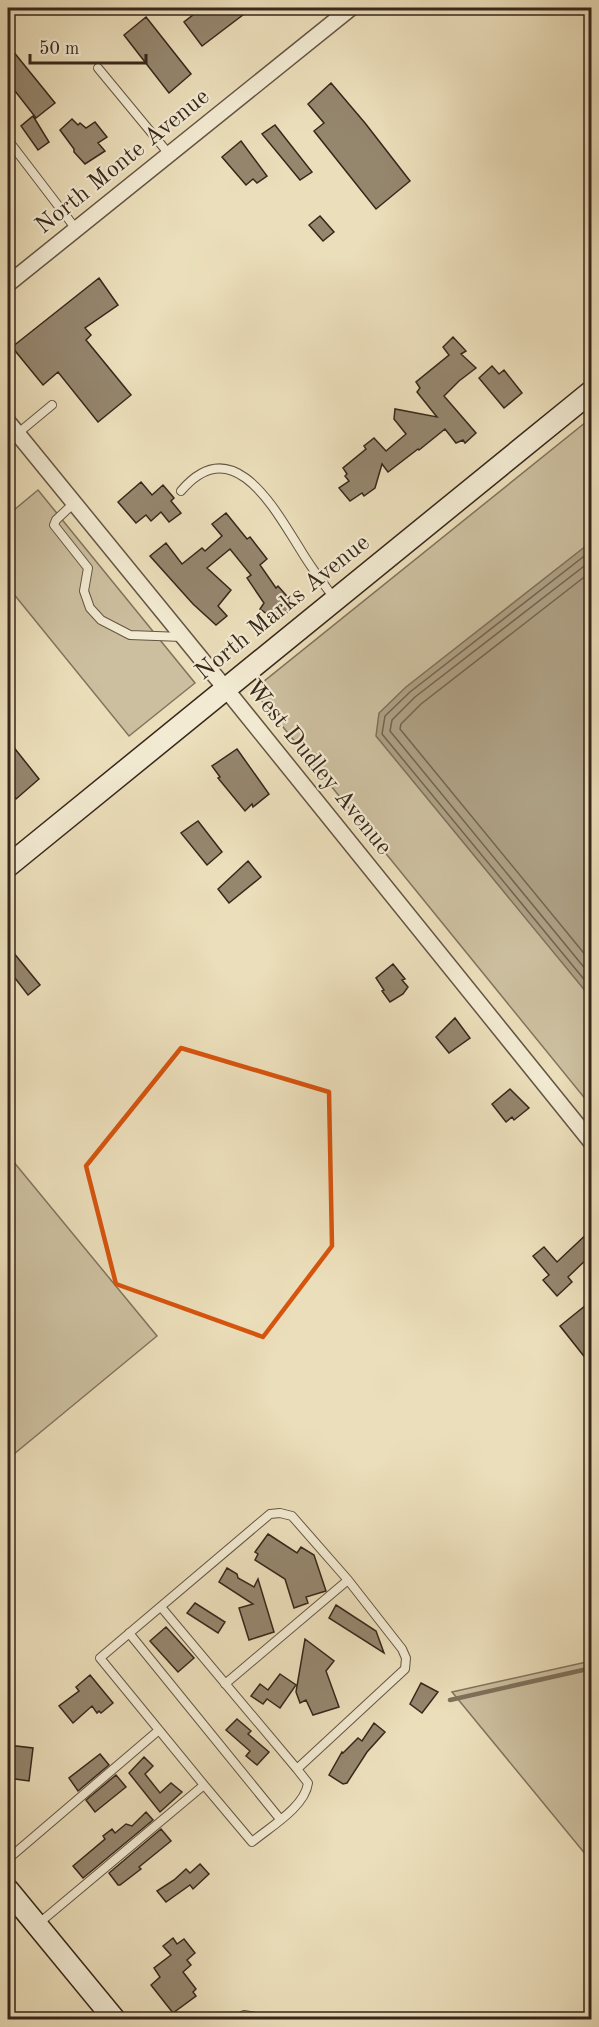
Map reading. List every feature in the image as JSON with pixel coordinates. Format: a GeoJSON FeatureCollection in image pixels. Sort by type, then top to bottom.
{"type":"FeatureCollection","features":[{"type":"Feature","properties":{"kind":"main road","name":"North Marks Avenue"},"geometry":{"type":"LineString","coordinates":[[8,864],[591,391]]}},
{"type":"Feature","properties":{"kind":"main road"},"geometry":{"type":"LineString","coordinates":[[8,1890],[115,2019]]}},
{"type":"Feature","properties":{"kind":"street","name":"North Monte Avenue"},"geometry":{"type":"LineString","coordinates":[[8,284],[351,8]]}},
{"type":"Feature","properties":{"kind":"street","name":"West Dudley Avenue"},"geometry":{"type":"LineString","coordinates":[[12,428],[225,688],[591,1143]]}},
{"type":"Feature","properties":{"kind":"lane"},"geometry":{"type":"LineString","coordinates":[[99,68],[169,154]]}},
{"type":"Feature","properties":{"kind":"lane"},"geometry":{"type":"LineString","coordinates":[[8,140],[76,229]]}},
{"type":"Feature","properties":{"kind":"lane"},"geometry":{"type":"LineString","coordinates":[[12,428],[52,405]]}},
{"type":"Feature","properties":{"kind":"lane"},"geometry":{"type":"LineString","coordinates":[[181,491],[197,476],[213,468],[229,470],[254,483],[275,509],[309,564],[335,600]]}},
{"type":"Feature","properties":{"kind":"lane"},"geometry":{"type":"LineString","coordinates":[[74,503],[56,520],[54,525],[88,568],[84,591],[90,608],[101,620],[130,635],[183,637]]}},
{"type":"Feature","properties":{"kind":"lane"},"geometry":{"type":"LineString","coordinates":[[8,986],[10,1004],[8,1016]]}},
{"type":"Feature","properties":{"kind":"lane"},"geometry":{"type":"LineString","coordinates":[[161,1606],[308,1783],[307,1792],[301,1802],[252,1842],[100,1658],[161,1606],[270,1515],[280,1513],[292,1516],[348,1580],[402,1650],[406,1658],[405,1669],[297,1769]]}},
{"type":"Feature","properties":{"kind":"lane"},"geometry":{"type":"LineString","coordinates":[[225,1684],[348,1580]]}},
{"type":"Feature","properties":{"kind":"lane"},"geometry":{"type":"LineString","coordinates":[[129,1633],[280,1819]]}},
{"type":"Feature","properties":{"kind":"lane"},"geometry":{"type":"LineString","coordinates":[[8,1859],[159,1730]]}},
{"type":"Feature","properties":{"kind":"lane"},"geometry":{"type":"LineString","coordinates":[[37,1925],[204,1785]]}},
{"type":"Feature","properties":{"kind":"lane"},"geometry":{"type":"LineString","coordinates":[[236,2019],[244,2015],[272,2019]]}},
{"type":"Feature","properties":{"kind":"highlighted area"},"geometry":{"type":"Polygon","coordinates":[[[181,1048],[329,1092],[332,1246],[263,1337],[116,1284],[86,1166],[181,1048]]]}},
{"type":"Feature","properties":{"kind":"shaded area"},"geometry":{"type":"Polygon","coordinates":[[[591,418],[591,1106],[253,690],[591,418]]]}},
{"type":"Feature","properties":{"kind":"shaded area"},"geometry":{"type":"Polygon","coordinates":[[[38,490],[195,683],[129,736],[8,587],[8,515],[38,490]]]}},
{"type":"Feature","properties":{"kind":"shaded area"},"geometry":{"type":"Polygon","coordinates":[[[8,1155],[157,1336],[8,1459],[8,1155]]]}},
{"type":"Feature","properties":{"kind":"shaded area"},"geometry":{"type":"Polygon","coordinates":[[[592,1661],[591,1861],[452,1692],[592,1661]]]}},
{"type":"Feature","properties":{"kind":"water"},"geometry":{"type":"Polygon","coordinates":[[[591,542],[591,998],[376,736],[379,713],[406,687],[591,542]]]}},
{"type":"Feature","properties":{"kind":"building"},"geometry":{"type":"Polygon","coordinates":[[[202,8],[252,8],[202,46],[184,22],[202,8]]]}},
{"type":"Feature","properties":{"kind":"building"},"geometry":{"type":"Polygon","coordinates":[[[146,17],[191,74],[169,93],[124,35],[146,17]]]}},
{"type":"Feature","properties":{"kind":"building"},"geometry":{"type":"Polygon","coordinates":[[[8,45],[55,103],[36,118],[8,82],[8,45]]]}},
{"type":"Feature","properties":{"kind":"building"},"geometry":{"type":"Polygon","coordinates":[[[331,83],[410,181],[376,209],[314,131],[324,123],[308,104],[331,83]]]}},
{"type":"Feature","properties":{"kind":"building"},"geometry":{"type":"Polygon","coordinates":[[[33,116],[49,142],[38,150],[21,126],[33,116]]]}},
{"type":"Feature","properties":{"kind":"building"},"geometry":{"type":"Polygon","coordinates":[[[72,119],[78,125],[80,123],[86,128],[95,122],[107,137],[98,143],[105,151],[85,164],[60,130],[72,119]]]}},
{"type":"Feature","properties":{"kind":"building"},"geometry":{"type":"Polygon","coordinates":[[[275,125],[312,172],[300,180],[262,134],[275,125]]]}},
{"type":"Feature","properties":{"kind":"building"},"geometry":{"type":"Polygon","coordinates":[[[241,141],[267,176],[257,183],[253,179],[246,185],[222,157],[241,141]]]}},
{"type":"Feature","properties":{"kind":"building"},"geometry":{"type":"Polygon","coordinates":[[[320,216],[334,232],[323,241],[309,225],[320,216]]]}},
{"type":"Feature","properties":{"kind":"building"},"geometry":{"type":"Polygon","coordinates":[[[99,278],[118,305],[85,328],[91,335],[86,340],[131,395],[98,422],[58,372],[43,385],[12,347],[99,278]]]}},
{"type":"Feature","properties":{"kind":"building"},"geometry":{"type":"Polygon","coordinates":[[[453,337],[466,351],[461,354],[476,368],[444,396],[476,433],[465,443],[463,440],[456,443],[445,429],[388,472],[382,464],[375,488],[364,496],[362,493],[350,501],[339,488],[349,481],[343,468],[366,449],[364,446],[374,438],[386,451],[406,434],[394,419],[395,409],[437,417],[417,392],[420,388],[416,382],[449,355],[443,347],[453,337]]]}},
{"type":"Feature","properties":{"kind":"building"},"geometry":{"type":"Polygon","coordinates":[[[492,366],[499,374],[504,370],[522,393],[504,408],[479,378],[492,366]]]}},
{"type":"Feature","properties":{"kind":"building"},"geometry":{"type":"Polygon","coordinates":[[[141,482],[152,495],[163,485],[174,498],[171,501],[181,513],[169,522],[161,512],[151,521],[146,515],[136,523],[118,502],[141,482]]]}},
{"type":"Feature","properties":{"kind":"building"},"geometry":{"type":"Polygon","coordinates":[[[226,513],[247,539],[250,537],[267,559],[260,565],[276,588],[278,586],[293,603],[290,610],[277,621],[260,609],[264,603],[247,578],[251,575],[230,549],[207,568],[231,590],[218,606],[227,616],[216,625],[193,604],[150,556],[166,543],[182,564],[202,548],[205,551],[222,536],[212,524],[226,513]]]}},
{"type":"Feature","properties":{"kind":"building"},"geometry":{"type":"Polygon","coordinates":[[[8,740],[39,779],[16,799],[8,788],[8,740]]]}},
{"type":"Feature","properties":{"kind":"building"},"geometry":{"type":"Polygon","coordinates":[[[237,749],[269,794],[245,811],[218,778],[220,777],[212,766],[237,749]]]}},
{"type":"Feature","properties":{"kind":"building"},"geometry":{"type":"Polygon","coordinates":[[[198,821],[222,852],[207,865],[181,833],[198,821]]]}},
{"type":"Feature","properties":{"kind":"building"},"geometry":{"type":"Polygon","coordinates":[[[248,861],[261,877],[229,903],[218,889],[248,861]]]}},
{"type":"Feature","properties":{"kind":"building"},"geometry":{"type":"Polygon","coordinates":[[[8,946],[40,985],[28,995],[8,969],[8,946]]]}},
{"type":"Feature","properties":{"kind":"building"},"geometry":{"type":"Polygon","coordinates":[[[393,964],[405,979],[402,980],[408,987],[403,994],[390,1002],[376,978],[393,964]]]}},
{"type":"Feature","properties":{"kind":"building"},"geometry":{"type":"Polygon","coordinates":[[[455,1018],[470,1038],[449,1053],[436,1037],[455,1018]]]}},
{"type":"Feature","properties":{"kind":"building"},"geometry":{"type":"Polygon","coordinates":[[[510,1089],[529,1108],[514,1120],[512,1117],[506,1122],[492,1104],[510,1089]]]}},
{"type":"Feature","properties":{"kind":"building"},"geometry":{"type":"Polygon","coordinates":[[[591,1230],[591,1255],[568,1277],[572,1282],[557,1296],[543,1280],[549,1275],[533,1256],[544,1247],[557,1262],[591,1230]]]}},
{"type":"Feature","properties":{"kind":"building"},"geometry":{"type":"Polygon","coordinates":[[[591,1301],[591,1365],[560,1326],[591,1301]]]}},
{"type":"Feature","properties":{"kind":"building"},"geometry":{"type":"Polygon","coordinates":[[[268,1534],[297,1553],[301,1547],[314,1555],[326,1591],[306,1597],[308,1603],[294,1608],[285,1579],[255,1560],[258,1554],[255,1552],[268,1534]]]}},
{"type":"Feature","properties":{"kind":"building"},"geometry":{"type":"Polygon","coordinates":[[[227,1568],[237,1574],[238,1578],[254,1587],[258,1579],[274,1632],[249,1640],[239,1608],[253,1604],[219,1582],[227,1568]]]}},
{"type":"Feature","properties":{"kind":"building"},"geometry":{"type":"Polygon","coordinates":[[[195,1603],[225,1622],[218,1633],[187,1613],[195,1603]]]}},
{"type":"Feature","properties":{"kind":"building"},"geometry":{"type":"Polygon","coordinates":[[[336,1605],[376,1631],[384,1653],[329,1618],[336,1605]]]}},
{"type":"Feature","properties":{"kind":"building"},"geometry":{"type":"Polygon","coordinates":[[[166,1627],[194,1658],[178,1672],[150,1641],[166,1627]]]}},
{"type":"Feature","properties":{"kind":"building"},"geometry":{"type":"Polygon","coordinates":[[[305,1639],[334,1661],[326,1671],[339,1707],[313,1715],[306,1700],[300,1703],[296,1692],[305,1639]]]}},
{"type":"Feature","properties":{"kind":"building"},"geometry":{"type":"Polygon","coordinates":[[[280,1674],[296,1685],[280,1708],[267,1699],[263,1704],[251,1696],[260,1684],[268,1690],[280,1674]]]}},
{"type":"Feature","properties":{"kind":"building"},"geometry":{"type":"Polygon","coordinates":[[[90,1675],[113,1703],[101,1713],[99,1711],[97,1713],[92,1706],[73,1723],[59,1706],[79,1691],[76,1687],[90,1675]]]}},
{"type":"Feature","properties":{"kind":"building"},"geometry":{"type":"Polygon","coordinates":[[[421,1683],[438,1692],[422,1713],[410,1704],[421,1683]]]}},
{"type":"Feature","properties":{"kind":"building"},"geometry":{"type":"Polygon","coordinates":[[[237,1719],[251,1731],[248,1734],[269,1752],[257,1765],[246,1756],[250,1751],[226,1730],[237,1719]]]}},
{"type":"Feature","properties":{"kind":"building"},"geometry":{"type":"Polygon","coordinates":[[[374,1723],[385,1732],[367,1752],[347,1783],[343,1784],[329,1775],[342,1752],[358,1738],[362,1741],[374,1723]]]}},
{"type":"Feature","properties":{"kind":"building"},"geometry":{"type":"Polygon","coordinates":[[[8,1745],[33,1748],[29,1781],[8,1778],[8,1745]]]}},
{"type":"Feature","properties":{"kind":"building"},"geometry":{"type":"Polygon","coordinates":[[[100,1754],[109,1765],[78,1791],[69,1778],[100,1754]]]}},
{"type":"Feature","properties":{"kind":"building"},"geometry":{"type":"Polygon","coordinates":[[[144,1757],[153,1766],[145,1774],[160,1793],[171,1783],[182,1792],[160,1812],[129,1773],[144,1757]]]}},
{"type":"Feature","properties":{"kind":"building"},"geometry":{"type":"Polygon","coordinates":[[[116,1775],[126,1787],[95,1812],[86,1800],[116,1775]]]}},
{"type":"Feature","properties":{"kind":"building"},"geometry":{"type":"Polygon","coordinates":[[[146,1812],[153,1820],[83,1878],[73,1866],[105,1839],[103,1836],[112,1829],[115,1833],[126,1824],[132,1826],[146,1812]]]}},
{"type":"Feature","properties":{"kind":"building"},"geometry":{"type":"Polygon","coordinates":[[[161,1829],[171,1841],[139,1867],[141,1869],[118,1885],[109,1873],[161,1829]]]}},
{"type":"Feature","properties":{"kind":"building"},"geometry":{"type":"Polygon","coordinates":[[[200,1864],[209,1874],[193,1889],[190,1885],[166,1902],[157,1891],[186,1869],[190,1873],[200,1864]]]}},
{"type":"Feature","properties":{"kind":"building"},"geometry":{"type":"Polygon","coordinates":[[[173,1938],[177,1944],[184,1939],[195,1953],[187,1960],[191,1965],[183,1972],[196,1989],[193,1992],[196,1996],[173,2013],[151,1985],[160,1977],[154,1968],[171,1955],[163,1946],[173,1938]]]}},
{"type":"Feature","properties":{"kind":"waterway"},"geometry":{"type":"LineString","coordinates":[[450,1700],[592,1668]]}}]}
